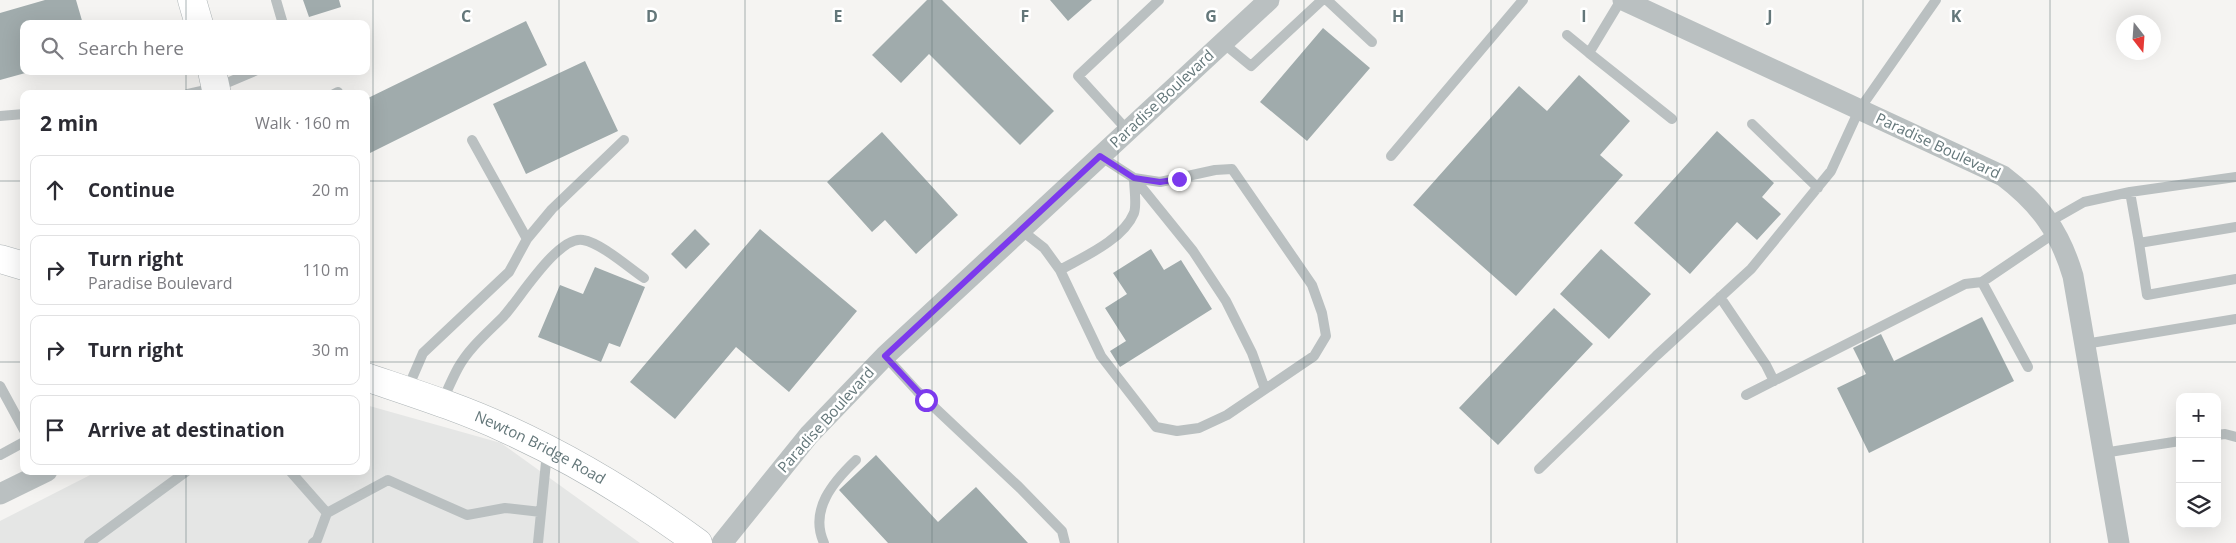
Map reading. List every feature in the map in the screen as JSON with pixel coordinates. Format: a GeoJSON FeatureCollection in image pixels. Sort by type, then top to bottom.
{"type":"FeatureCollection","features":[{"type":"Feature","properties":{"kind":"main road"},"geometry":{"type":"LineString","coordinates":[[192,0],[198,20]]}},
{"type":"Feature","properties":{"kind":"main road"},"geometry":{"type":"LineString","coordinates":[[0,258],[20,265]]}},
{"type":"Feature","properties":{"kind":"main road","name":"Newton Bridge Road"},"geometry":{"type":"LineString","coordinates":[[370,378],[442,403],[504,428],[547,449],[648,506],[698,543]]}},
{"type":"Feature","properties":{"kind":"street","name":"Paradise Boulevard"},"geometry":{"type":"LineString","coordinates":[[722,543],[809,435],[885,356],[1269,0]]}},
{"type":"Feature","properties":{"kind":"street","name":"Paradise Boulevard"},"geometry":{"type":"LineString","coordinates":[[1622,0],[2004,176],[2036,204],[2052,227],[2065,251],[2073,276],[2118,543]]}},
{"type":"Feature","properties":{"kind":"street"},"geometry":{"type":"LineString","coordinates":[[0,494],[39,475]]}},
{"type":"Feature","properties":{"kind":"lane"},"geometry":{"type":"LineString","coordinates":[[276,0],[283,20]]}},
{"type":"Feature","properties":{"kind":"lane"},"geometry":{"type":"LineString","coordinates":[[1128,130],[1078,76],[1159,0]]}},
{"type":"Feature","properties":{"kind":"lane"},"geometry":{"type":"LineString","coordinates":[[1223,43],[1251,66],[1322,0]]}},
{"type":"Feature","properties":{"kind":"lane"},"geometry":{"type":"LineString","coordinates":[[1328,0],[1372,42]]}},
{"type":"Feature","properties":{"kind":"lane"},"geometry":{"type":"LineString","coordinates":[[1391,156],[1523,0]]}},
{"type":"Feature","properties":{"kind":"lane"},"geometry":{"type":"LineString","coordinates":[[1588,53],[1622,0]]}},
{"type":"Feature","properties":{"kind":"lane"},"geometry":{"type":"LineString","coordinates":[[1539,469],[1751,268],[1831,171],[1859,110],[1936,0]]}},
{"type":"Feature","properties":{"kind":"lane"},"geometry":{"type":"LineString","coordinates":[[1567,35],[1672,119]]}},
{"type":"Feature","properties":{"kind":"lane"},"geometry":{"type":"LineString","coordinates":[[199,90],[243,75]]}},
{"type":"Feature","properties":{"kind":"lane"},"geometry":{"type":"LineString","coordinates":[[0,116],[20,114]]}},
{"type":"Feature","properties":{"kind":"lane"},"geometry":{"type":"LineString","coordinates":[[1752,124],[1818,188]]}},
{"type":"Feature","properties":{"kind":"lane"},"geometry":{"type":"LineString","coordinates":[[472,140],[527,239]]}},
{"type":"Feature","properties":{"kind":"lane"},"geometry":{"type":"LineString","coordinates":[[407,391],[423,353],[509,272],[527,239],[552,209],[624,140]]}},
{"type":"Feature","properties":{"kind":"lane"},"geometry":{"type":"LineString","coordinates":[[1100,156],[1134,178],[1193,251],[1226,301],[1252,353],[1265,389]]}},
{"type":"Feature","properties":{"kind":"lane"},"geometry":{"type":"LineString","coordinates":[[1021,230],[1044,248],[1060,270],[1100,356],[1156,427],[1178,431],[1199,428],[1227,415],[1314,356],[1326,336],[1322,312],[1312,285],[1232,170],[1215,170],[1160,182],[1134,178]]}},
{"type":"Feature","properties":{"kind":"lane"},"geometry":{"type":"LineString","coordinates":[[1746,395],[1965,284],[1982,282],[2084,202],[2130,192],[2236,177]]}},
{"type":"Feature","properties":{"kind":"lane"},"geometry":{"type":"LineString","coordinates":[[1060,270],[1109,242],[1128,222],[1134,212],[1134,178]]}},
{"type":"Feature","properties":{"kind":"lane"},"geometry":{"type":"LineString","coordinates":[[2130,192],[2147,295],[2236,279]]}},
{"type":"Feature","properties":{"kind":"lane"},"geometry":{"type":"LineString","coordinates":[[2139,243],[2236,227]]}},
{"type":"Feature","properties":{"kind":"lane"},"geometry":{"type":"LineString","coordinates":[[442,403],[458,367],[480,338],[504,316],[546,261],[570,242],[582,239],[602,249],[644,278]]}},
{"type":"Feature","properties":{"kind":"lane"},"geometry":{"type":"LineString","coordinates":[[1982,282],[2028,367]]}},
{"type":"Feature","properties":{"kind":"lane"},"geometry":{"type":"LineString","coordinates":[[1720,297],[1766,365],[1774,381]]}},
{"type":"Feature","properties":{"kind":"lane"},"geometry":{"type":"LineString","coordinates":[[2085,344],[2236,319]]}},
{"type":"Feature","properties":{"kind":"lane"},"geometry":{"type":"LineString","coordinates":[[885,356],[917,391],[1019,487],[1062,531],[1066,543]]}},
{"type":"Feature","properties":{"kind":"lane"},"geometry":{"type":"LineString","coordinates":[[0,386],[20,423]]}},
{"type":"Feature","properties":{"kind":"lane"},"geometry":{"type":"LineString","coordinates":[[2221,434],[2236,437]]}},
{"type":"Feature","properties":{"kind":"lane"},"geometry":{"type":"LineString","coordinates":[[2103,453],[2176,442]]}},
{"type":"Feature","properties":{"kind":"lane"},"geometry":{"type":"LineString","coordinates":[[0,455],[20,444]]}},
{"type":"Feature","properties":{"kind":"lane"},"geometry":{"type":"LineString","coordinates":[[538,543],[547,449]]}},
{"type":"Feature","properties":{"kind":"lane"},"geometry":{"type":"LineString","coordinates":[[824,543],[820,534],[820,508],[838,477],[856,460]]}},
{"type":"Feature","properties":{"kind":"lane"},"geometry":{"type":"LineString","coordinates":[[89,543],[182,475]]}},
{"type":"Feature","properties":{"kind":"lane"},"geometry":{"type":"LineString","coordinates":[[294,475],[327,513]]}},
{"type":"Feature","properties":{"kind":"lane"},"geometry":{"type":"LineString","coordinates":[[312,543],[317,540],[327,513],[388,480],[467,515],[505,508],[541,512]]}},
{"type":"Feature","properties":{"kind":"shaded area"},"geometry":{"type":"Polygon","coordinates":[[[370,406],[501,443],[640,543],[0,543],[0,521],[90,475],[370,475],[370,406]]]}},
{"type":"Feature","properties":{"kind":"building"},"geometry":{"type":"Polygon","coordinates":[[[45,0],[76,0],[82,20],[20,20],[20,74],[0,80],[0,13],[45,0]]]}},
{"type":"Feature","properties":{"kind":"building"},"geometry":{"type":"Polygon","coordinates":[[[303,0],[339,0],[341,7],[309,17],[303,0]]]}},
{"type":"Feature","properties":{"kind":"building"},"geometry":{"type":"Polygon","coordinates":[[[927,0],[942,0],[1054,111],[1020,145],[929,54],[901,83],[872,55],[927,0]]]}},
{"type":"Feature","properties":{"kind":"building"},"geometry":{"type":"Polygon","coordinates":[[[1050,0],[1092,0],[1068,21],[1050,0]]]}},
{"type":"Feature","properties":{"kind":"building"},"geometry":{"type":"Polygon","coordinates":[[[526,21],[547,65],[370,153],[370,97],[526,21]]]}},
{"type":"Feature","properties":{"kind":"building"},"geometry":{"type":"Polygon","coordinates":[[[1323,28],[1370,68],[1307,141],[1260,102],[1323,28]]]}},
{"type":"Feature","properties":{"kind":"building"},"geometry":{"type":"Polygon","coordinates":[[[585,61],[618,131],[526,174],[493,104],[585,61]]]}},
{"type":"Feature","properties":{"kind":"building"},"geometry":{"type":"Polygon","coordinates":[[[1579,75],[1630,121],[1600,155],[1623,175],[1516,296],[1413,205],[1519,86],[1547,111],[1579,75]]]}},
{"type":"Feature","properties":{"kind":"building"},"geometry":{"type":"Polygon","coordinates":[[[1717,131],[1774,183],[1762,197],[1781,214],[1757,240],[1737,222],[1690,274],[1634,223],[1717,131]]]}},
{"type":"Feature","properties":{"kind":"building"},"geometry":{"type":"Polygon","coordinates":[[[882,132],[958,215],[916,254],[885,220],[872,232],[827,182],[882,132]]]}},
{"type":"Feature","properties":{"kind":"building"},"geometry":{"type":"Polygon","coordinates":[[[695,229],[710,244],[686,269],[671,254],[695,229]]]}},
{"type":"Feature","properties":{"kind":"building"},"geometry":{"type":"Polygon","coordinates":[[[760,229],[857,311],[789,392],[736,347],[675,419],[630,382],[760,229]]]}},
{"type":"Feature","properties":{"kind":"building"},"geometry":{"type":"Polygon","coordinates":[[[1151,249],[1164,270],[1181,260],[1212,309],[1120,367],[1110,351],[1126,341],[1105,308],[1127,294],[1113,273],[1151,249]]]}},
{"type":"Feature","properties":{"kind":"building"},"geometry":{"type":"Polygon","coordinates":[[[1601,249],[1651,294],[1609,339],[1560,294],[1601,249]]]}},
{"type":"Feature","properties":{"kind":"building"},"geometry":{"type":"Polygon","coordinates":[[[595,267],[645,287],[620,347],[609,343],[601,362],[538,337],[560,285],[583,294],[595,267]]]}},
{"type":"Feature","properties":{"kind":"building"},"geometry":{"type":"Polygon","coordinates":[[[1554,308],[1593,344],[1498,445],[1459,408],[1554,308]]]}},
{"type":"Feature","properties":{"kind":"building"},"geometry":{"type":"Polygon","coordinates":[[[1982,317],[2014,381],[1869,453],[1837,388],[1866,374],[1853,348],[1881,334],[1894,361],[1982,317]]]}},
{"type":"Feature","properties":{"kind":"building"},"geometry":{"type":"Polygon","coordinates":[[[876,455],[938,522],[976,487],[1028,543],[888,543],[839,490],[876,455]]]}},
{"type":"Feature","properties":{"kind":"route"},"geometry":{"type":"LineString","coordinates":[[926,400],[885,356],[1100,156],[1134,178],[1160,182],[1179,179]]}}]}
